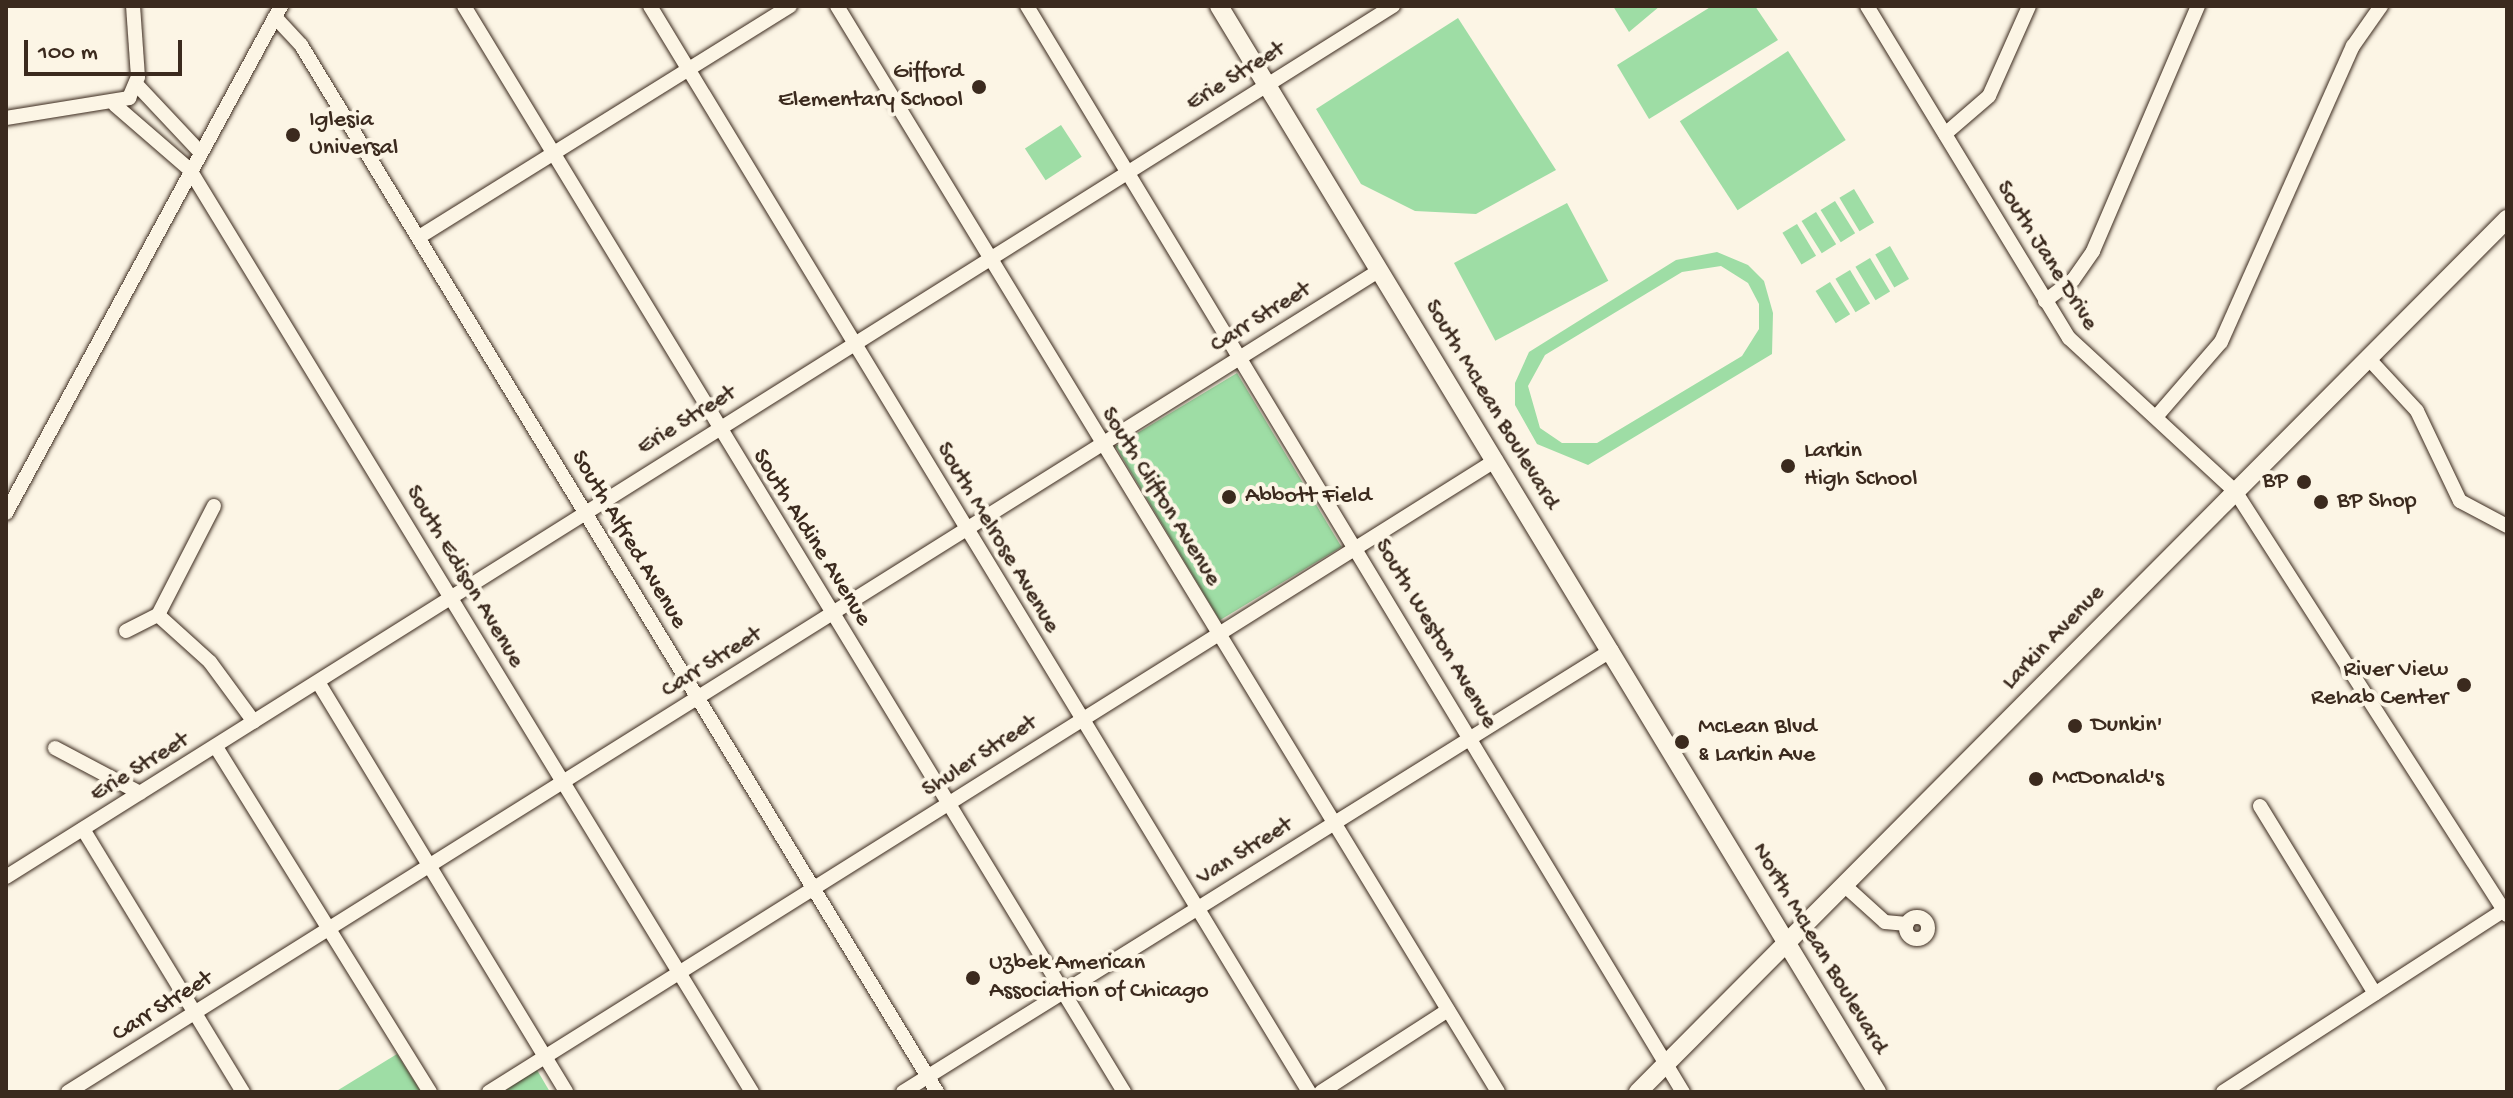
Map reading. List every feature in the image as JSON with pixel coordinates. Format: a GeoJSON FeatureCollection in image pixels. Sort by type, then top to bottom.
{"type":"FeatureCollection","features":[{"type":"Feature","properties":{"kind":"main road","name":"South McLean Boulevard"},"geometry":{"type":"LineString","coordinates":[[1219,6],[1720,831]]}},
{"type":"Feature","properties":{"kind":"main road","name":"Larkin Avenue"},"geometry":{"type":"LineString","coordinates":[[1638,1092],[2507,219]]}},
{"type":"Feature","properties":{"kind":"main road","name":"North McLean Boulevard"},"geometry":{"type":"LineString","coordinates":[[1720,831],[1877,1092]]}},
{"type":"Feature","properties":{"kind":"street"},"geometry":{"type":"LineString","coordinates":[[127,96],[133,6]]}},
{"type":"Feature","properties":{"kind":"street","name":"South Aldine Avenue"},"geometry":{"type":"LineString","coordinates":[[464,6],[1061,993],[1124,1092]]}},
{"type":"Feature","properties":{"kind":"street","name":"South Melrose Avenue"},"geometry":{"type":"LineString","coordinates":[[650,6],[1309,1092]]}},
{"type":"Feature","properties":{"kind":"street"},"geometry":{"type":"LineString","coordinates":[[419,237],[790,6]]}},
{"type":"Feature","properties":{"kind":"street","name":"South Clifton Avenue"},"geometry":{"type":"LineString","coordinates":[[837,6],[1498,1092]]}},
{"type":"Feature","properties":{"kind":"street","name":"South Weston Avenue"},"geometry":{"type":"LineString","coordinates":[[1027,6],[1471,736],[1683,1092]]}},
{"type":"Feature","properties":{"kind":"street","name":"Erie Street"},"geometry":{"type":"LineString","coordinates":[[6,877],[216,747],[450,595],[1393,6]]}},
{"type":"Feature","properties":{"kind":"street","name":"South Jane Drive"},"geometry":{"type":"LineString","coordinates":[[1867,6],[2045,301],[2086,357],[2235,491],[2506,911]]}},
{"type":"Feature","properties":{"kind":"street"},"geometry":{"type":"LineString","coordinates":[[1945,134],[1989,96],[2029,6]]}},
{"type":"Feature","properties":{"kind":"street"},"geometry":{"type":"LineString","coordinates":[[2045,301],[2073,280],[2093,251],[2198,6]]}},
{"type":"Feature","properties":{"kind":"street"},"geometry":{"type":"LineString","coordinates":[[2156,417],[2203,369],[2231,323],[2353,46],[2381,6]]}},
{"type":"Feature","properties":{"kind":"street"},"geometry":{"type":"LineString","coordinates":[[6,513],[278,12]]}},
{"type":"Feature","properties":{"kind":"street","name":"South Alfred Avenue"},"geometry":{"type":"LineString","coordinates":[[278,12],[419,237],[937,1092]]}},
{"type":"Feature","properties":{"kind":"street"},"geometry":{"type":"LineString","coordinates":[[6,118],[127,96],[200,152]]}},
{"type":"Feature","properties":{"kind":"street","name":"South Edison Avenue"},"geometry":{"type":"LineString","coordinates":[[127,96],[190,170],[752,1092]]}},
{"type":"Feature","properties":{"kind":"street","name":"Carr Street"},"geometry":{"type":"LineString","coordinates":[[68,1092],[1380,270]]}},
{"type":"Feature","properties":{"kind":"street"},"geometry":{"type":"LineString","coordinates":[[2368,358],[2417,411],[2460,501],[2507,526]]}},
{"type":"Feature","properties":{"kind":"street","name":"Shuler Street"},"geometry":{"type":"LineString","coordinates":[[489,1092],[1496,460]]}},
{"type":"Feature","properties":{"kind":"street"},"geometry":{"type":"LineString","coordinates":[[126,631],[158,615],[214,506]]}},
{"type":"Feature","properties":{"kind":"street"},"geometry":{"type":"LineString","coordinates":[[158,615],[210,662],[254,722]]}},
{"type":"Feature","properties":{"kind":"street","name":"Van Street"},"geometry":{"type":"LineString","coordinates":[[903,1092],[1612,650]]}},
{"type":"Feature","properties":{"kind":"street"},"geometry":{"type":"LineString","coordinates":[[318,682],[566,1092]]}},
{"type":"Feature","properties":{"kind":"street"},"geometry":{"type":"LineString","coordinates":[[216,747],[430,1092]]}},
{"type":"Feature","properties":{"kind":"street"},"geometry":{"type":"LineString","coordinates":[[55,748],[140,793]]}},
{"type":"Feature","properties":{"kind":"street"},"geometry":{"type":"LineString","coordinates":[[2260,806],[2375,994]]}},
{"type":"Feature","properties":{"kind":"street"},"geometry":{"type":"LineString","coordinates":[[83,829],[243,1092]]}},
{"type":"Feature","properties":{"kind":"street"},"geometry":{"type":"LineString","coordinates":[[1844,885],[1885,922],[1907,924]]}},
{"type":"Feature","properties":{"kind":"street"},"geometry":{"type":"LineString","coordinates":[[2223,1092],[2506,911]]}},
{"type":"Feature","properties":{"kind":"street"},"geometry":{"type":"LineString","coordinates":[[1321,1092],[1448,1010]]}},
{"type":"Feature","properties":{"kind":"green space"},"geometry":{"type":"Polygon","coordinates":[[[1613,6],[1660,6],[1629,32],[1613,6]]]}},
{"type":"Feature","properties":{"kind":"green space"},"geometry":{"type":"Polygon","coordinates":[[[1712,6],[1755,6],[1778,40],[1649,119],[1617,65],[1712,6]]]}},
{"type":"Feature","properties":{"kind":"green space"},"geometry":{"type":"Polygon","coordinates":[[[1458,18],[1556,170],[1476,214],[1415,211],[1361,184],[1316,109],[1458,18]]]}},
{"type":"Feature","properties":{"kind":"green space"},"geometry":{"type":"Polygon","coordinates":[[[1788,51],[1846,140],[1738,210],[1680,121],[1788,51]]]}},
{"type":"Feature","properties":{"kind":"green space"},"geometry":{"type":"Polygon","coordinates":[[[1061,125],[1082,157],[1046,180],[1025,148],[1061,125]]]}},
{"type":"Feature","properties":{"kind":"green space"},"geometry":{"type":"Polygon","coordinates":[[[1854,189],[1874,222],[1860,231],[1839,198],[1854,189]]]}},
{"type":"Feature","properties":{"kind":"green space"},"geometry":{"type":"Polygon","coordinates":[[[1835,201],[1855,233],[1841,242],[1821,210],[1835,201]]]}},
{"type":"Feature","properties":{"kind":"green space"},"geometry":{"type":"Polygon","coordinates":[[[1567,203],[1608,281],[1495,341],[1454,263],[1567,203]]]}},
{"type":"Feature","properties":{"kind":"green space"},"geometry":{"type":"Polygon","coordinates":[[[1816,212],[1836,244],[1822,253],[1802,221],[1816,212]]]}},
{"type":"Feature","properties":{"kind":"green space"},"geometry":{"type":"Polygon","coordinates":[[[1797,224],[1816,256],[1801,264],[1782,233],[1797,224]]]}},
{"type":"Feature","properties":{"kind":"green space"},"geometry":{"type":"Polygon","coordinates":[[[1890,246],[1909,279],[1894,287],[1875,254],[1890,246]]]}},
{"type":"Feature","properties":{"kind":"green space"},"geometry":{"type":"Polygon","coordinates":[[[1717,252],[1748,265],[1764,281],[1773,313],[1772,354],[1588,465],[1537,444],[1515,405],[1515,383],[1529,352],[1676,260],[1717,252]],[[1721,266],[1682,272],[1545,355],[1528,386],[1540,428],[1562,443],[1597,443],[1742,356],[1759,329],[1759,304],[1748,283],[1721,266]]]}},
{"type":"Feature","properties":{"kind":"green space"},"geometry":{"type":"Polygon","coordinates":[[[1870,258],[1890,291],[1876,300],[1855,267],[1870,258]]]}},
{"type":"Feature","properties":{"kind":"green space"},"geometry":{"type":"Polygon","coordinates":[[[1850,270],[1870,303],[1856,312],[1835,279],[1850,270]]]}},
{"type":"Feature","properties":{"kind":"green space"},"geometry":{"type":"Polygon","coordinates":[[[1830,282],[1850,314],[1836,323],[1816,291],[1830,282]]]}},
{"type":"Feature","properties":{"kind":"green space","name":"Abbott Field"},"geometry":{"type":"Polygon","coordinates":[[[1237,373],[1342,547],[1220,620],[1115,446],[1237,373]]]}},
{"type":"Feature","properties":{"kind":"green space"},"geometry":{"type":"Polygon","coordinates":[[[397,1054],[421,1092],[335,1092],[397,1054]]]}},
{"type":"Feature","properties":{"kind":"green space"},"geometry":{"type":"Polygon","coordinates":[[[537,1070],[550,1092],[503,1092],[537,1070]]]}},
{"type":"Feature","properties":{"kind":"place","name":"Gifford Elementary School"},"geometry":{"type":"Point","coordinates":[979,87]}},
{"type":"Feature","properties":{"kind":"place","name":"Iglesia Universal"},"geometry":{"type":"Point","coordinates":[293,135]}},
{"type":"Feature","properties":{"kind":"place","name":"Larkin High School"},"geometry":{"type":"Point","coordinates":[1788,466]}},
{"type":"Feature","properties":{"kind":"place","name":"BP"},"geometry":{"type":"Point","coordinates":[2304,482]}},
{"type":"Feature","properties":{"kind":"place","name":"Abbott Field"},"geometry":{"type":"Point","coordinates":[1229,497]}},
{"type":"Feature","properties":{"kind":"place","name":"BP Shop"},"geometry":{"type":"Point","coordinates":[2321,502]}},
{"type":"Feature","properties":{"kind":"place","name":"River View Rehab Center"},"geometry":{"type":"Point","coordinates":[2464,685]}},
{"type":"Feature","properties":{"kind":"place","name":"Dunkin'"},"geometry":{"type":"Point","coordinates":[2075,726]}},
{"type":"Feature","properties":{"kind":"place","name":"McLean Blvd & Larkin Ave"},"geometry":{"type":"Point","coordinates":[1682,742]}},
{"type":"Feature","properties":{"kind":"place","name":"McDonald's"},"geometry":{"type":"Point","coordinates":[2036,779]}},
{"type":"Feature","properties":{"kind":"place","name":"Uzbek American Association of Chicago"},"geometry":{"type":"Point","coordinates":[973,978]}}]}
